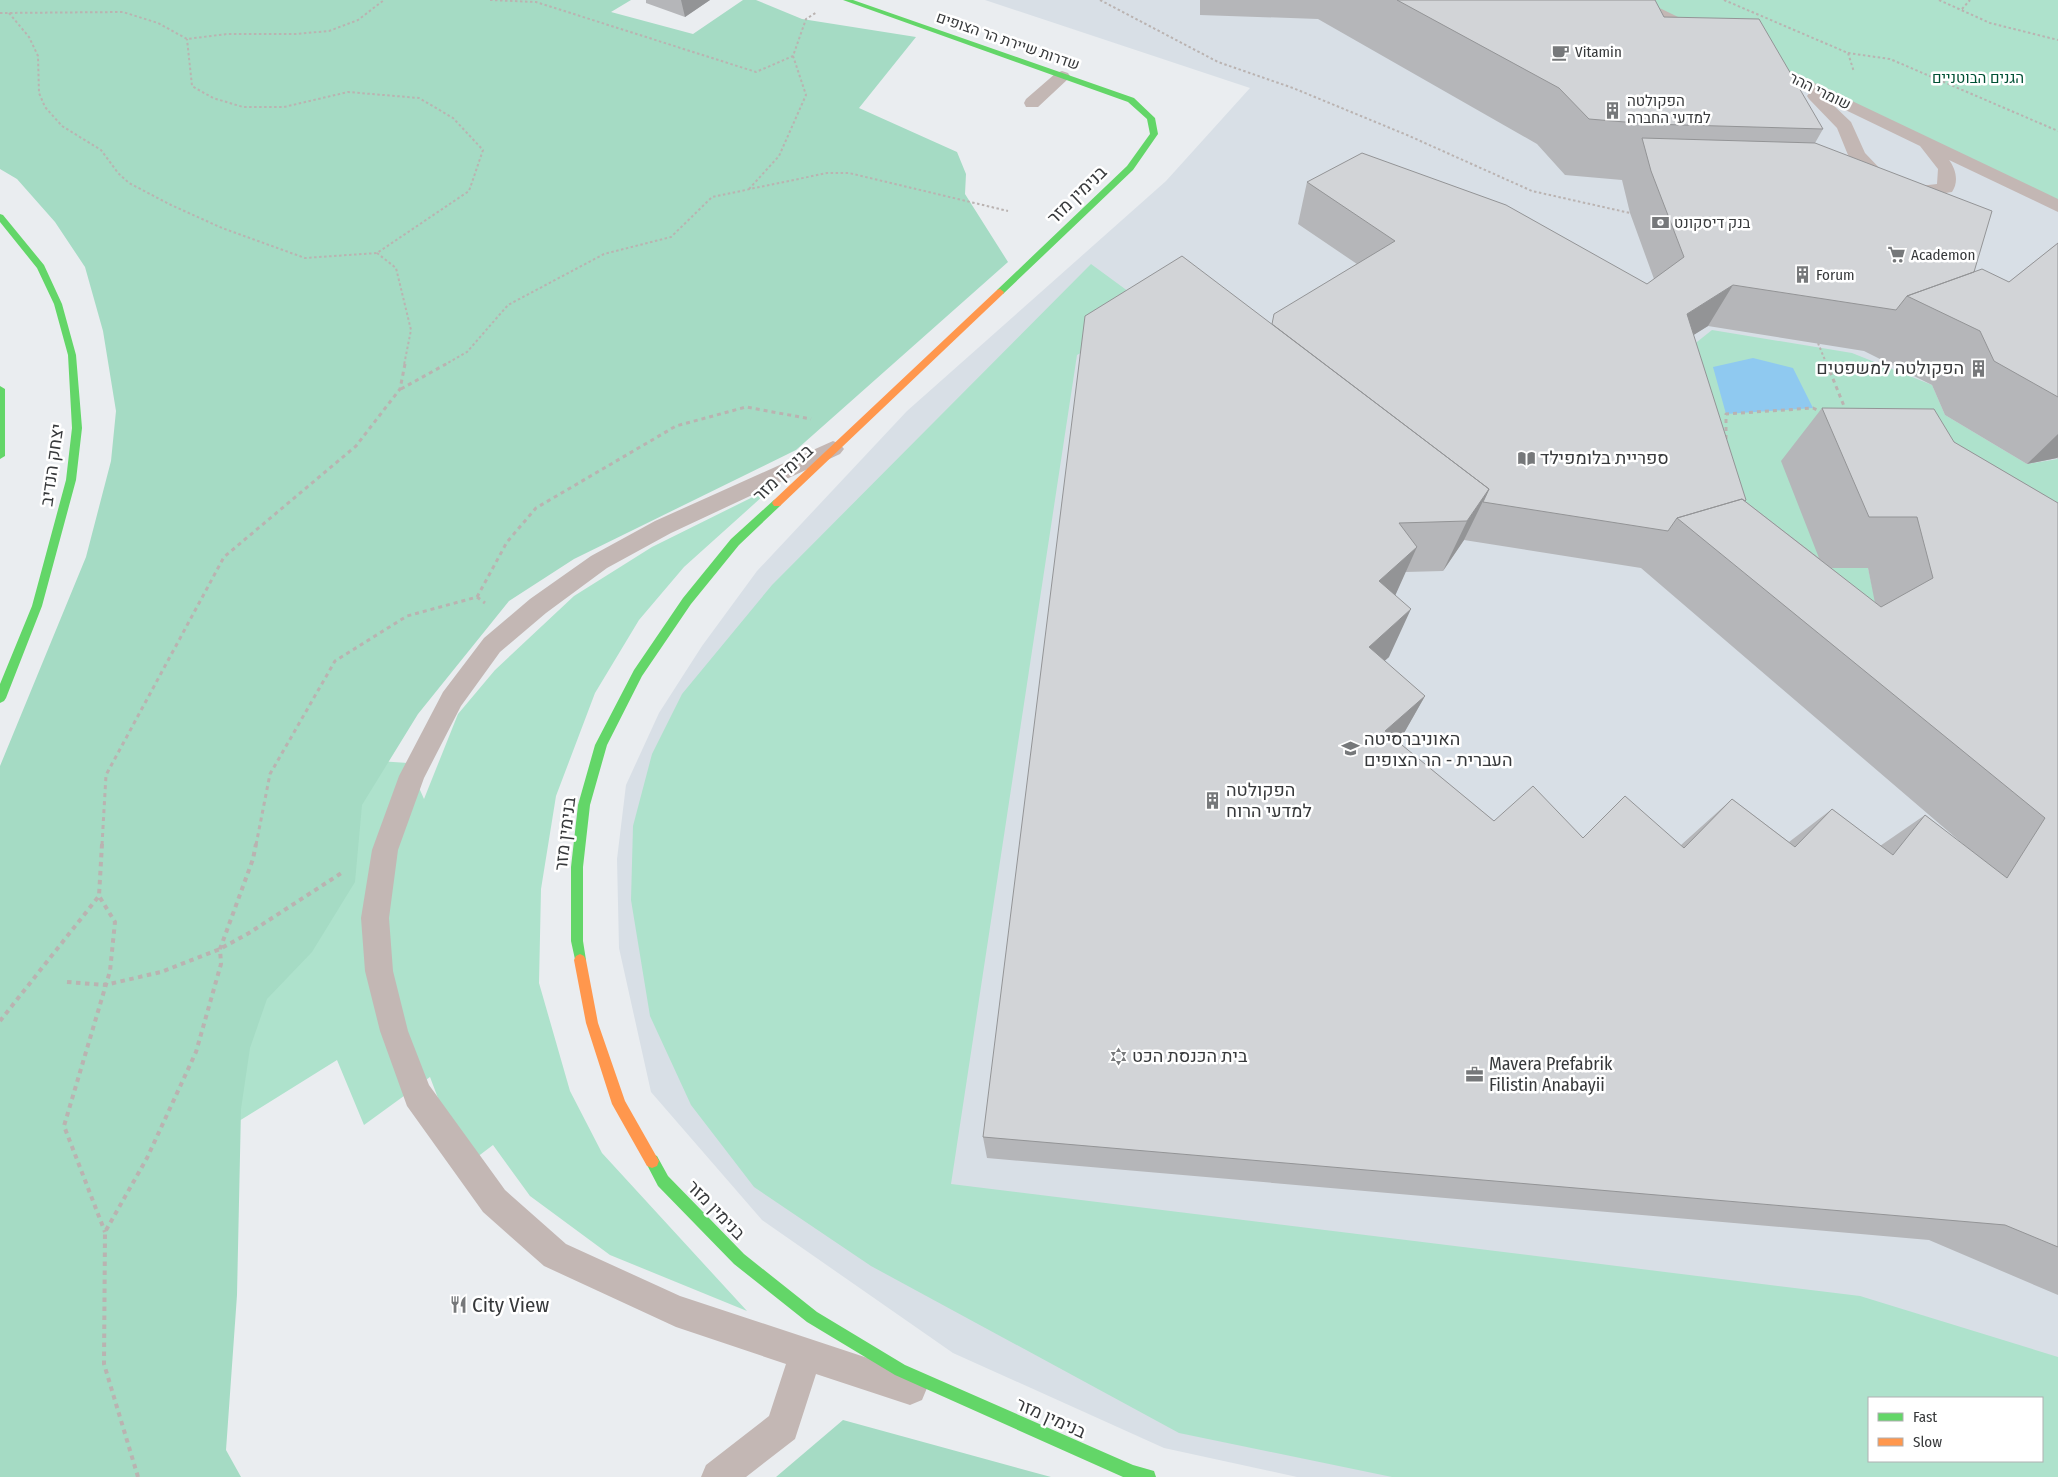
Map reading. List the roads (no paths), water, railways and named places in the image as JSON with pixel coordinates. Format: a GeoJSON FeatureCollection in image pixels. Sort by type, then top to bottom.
{"type":"FeatureCollection","features":[{"type":"Feature","properties":{"kind":"street","name":"שדרות שיירת הר הצופים"},"geometry":{"type":"LineString","coordinates":[[846,0],[1131,100],[1148,113],[1153,121]]}},
{"type":"Feature","properties":{"kind":"street","name":"בנימין מזר"},"geometry":{"type":"LineString","coordinates":[[1148,1477],[1132,1473],[900,1370],[812,1317],[739,1259],[663,1181],[619,1104],[592,1023],[577,941],[577,867],[584,806],[601,745],[638,673],[687,601],[734,542],[1052,244],[1130,168],[1154,134],[1153,121]]}},
{"type":"Feature","properties":{"kind":"street","name":"יצחק הנדיב"},"geometry":{"type":"LineString","coordinates":[[0,217],[41,267],[58,304],[72,355],[77,428],[71,480],[37,606],[0,698]]}},
{"type":"Feature","properties":{"kind":"street"},"geometry":{"type":"LineString","coordinates":[[0,389],[0,456]]}},
{"type":"Feature","properties":{"kind":"lane"},"geometry":{"type":"LineString","coordinates":[[1631,0],[1710,38]]}},
{"type":"Feature","properties":{"kind":"lane","name":"שומרי ההר"},"geometry":{"type":"LineString","coordinates":[[1753,59],[2058,206]]}},
{"type":"Feature","properties":{"kind":"lane"},"geometry":{"type":"LineString","coordinates":[[1032,103],[1062,76]]}},
{"type":"Feature","properties":{"kind":"lane"},"geometry":{"type":"LineString","coordinates":[[1797,80],[1845,126],[1857,155],[1881,180],[1919,192],[1946,188],[1946,169],[1927,144]]}},
{"type":"Feature","properties":{"kind":"lane"},"geometry":{"type":"LineString","coordinates":[[836,448],[663,527],[599,562],[538,606],[492,645],[452,699],[412,776],[385,850],[375,918],[379,971],[394,1031],[418,1095],[494,1201],[555,1255],[676,1311],[1032,1428]]}},
{"type":"Feature","properties":{"kind":"lane"},"geometry":{"type":"LineString","coordinates":[[718,1477],[783,1427],[806,1354]]}},
{"type":"Feature","properties":{"kind":"water"},"geometry":{"type":"Polygon","coordinates":[[[1753,358],[1793,368],[1813,408],[1726,414],[1713,367],[1753,358]]]}},
{"type":"Feature","properties":{"kind":"place","name":"Vitamin"},"geometry":{"type":"Point","coordinates":[1561,52]}},
{"type":"Feature","properties":{"kind":"place","name":"הפקולטה למדעי החברה"},"geometry":{"type":"Point","coordinates":[1613,110]}},
{"type":"Feature","properties":{"kind":"place","name":"בנק דיסקונט"},"geometry":{"type":"Point","coordinates":[1660,223]}},
{"type":"Feature","properties":{"kind":"place","name":"Academon"},"geometry":{"type":"Point","coordinates":[1897,255]}},
{"type":"Feature","properties":{"kind":"place","name":"Forum"},"geometry":{"type":"Point","coordinates":[1802,275]}},
{"type":"Feature","properties":{"kind":"place","name":"הפקולטה למשפטים"},"geometry":{"type":"Point","coordinates":[1978,368]}},
{"type":"Feature","properties":{"kind":"place","name":"ספריית בלומפילד"},"geometry":{"type":"Point","coordinates":[1526,458]}},
{"type":"Feature","properties":{"kind":"place","name":"האוניברסיטה העברית - הר הצופים"},"geometry":{"type":"Point","coordinates":[1350,749]}},
{"type":"Feature","properties":{"kind":"place","name":"הפקולטה למדעי הרוח"},"geometry":{"type":"Point","coordinates":[1212,800]}},
{"type":"Feature","properties":{"kind":"place","name":"בית הכנסת הכט"},"geometry":{"type":"Point","coordinates":[1118,1056]}},
{"type":"Feature","properties":{"kind":"place","name":"Mavera Prefabrik Filistin Anabayii"},"geometry":{"type":"Point","coordinates":[1475,1074]}},
{"type":"Feature","properties":{"kind":"place","name":"City View"},"geometry":{"type":"Point","coordinates":[458,1305]}},
{"type":"Feature","properties":{"kind":"park label","name":"הגנים הבוטניים"},"geometry":{"type":"Point","coordinates":[1978,78]}}]}
